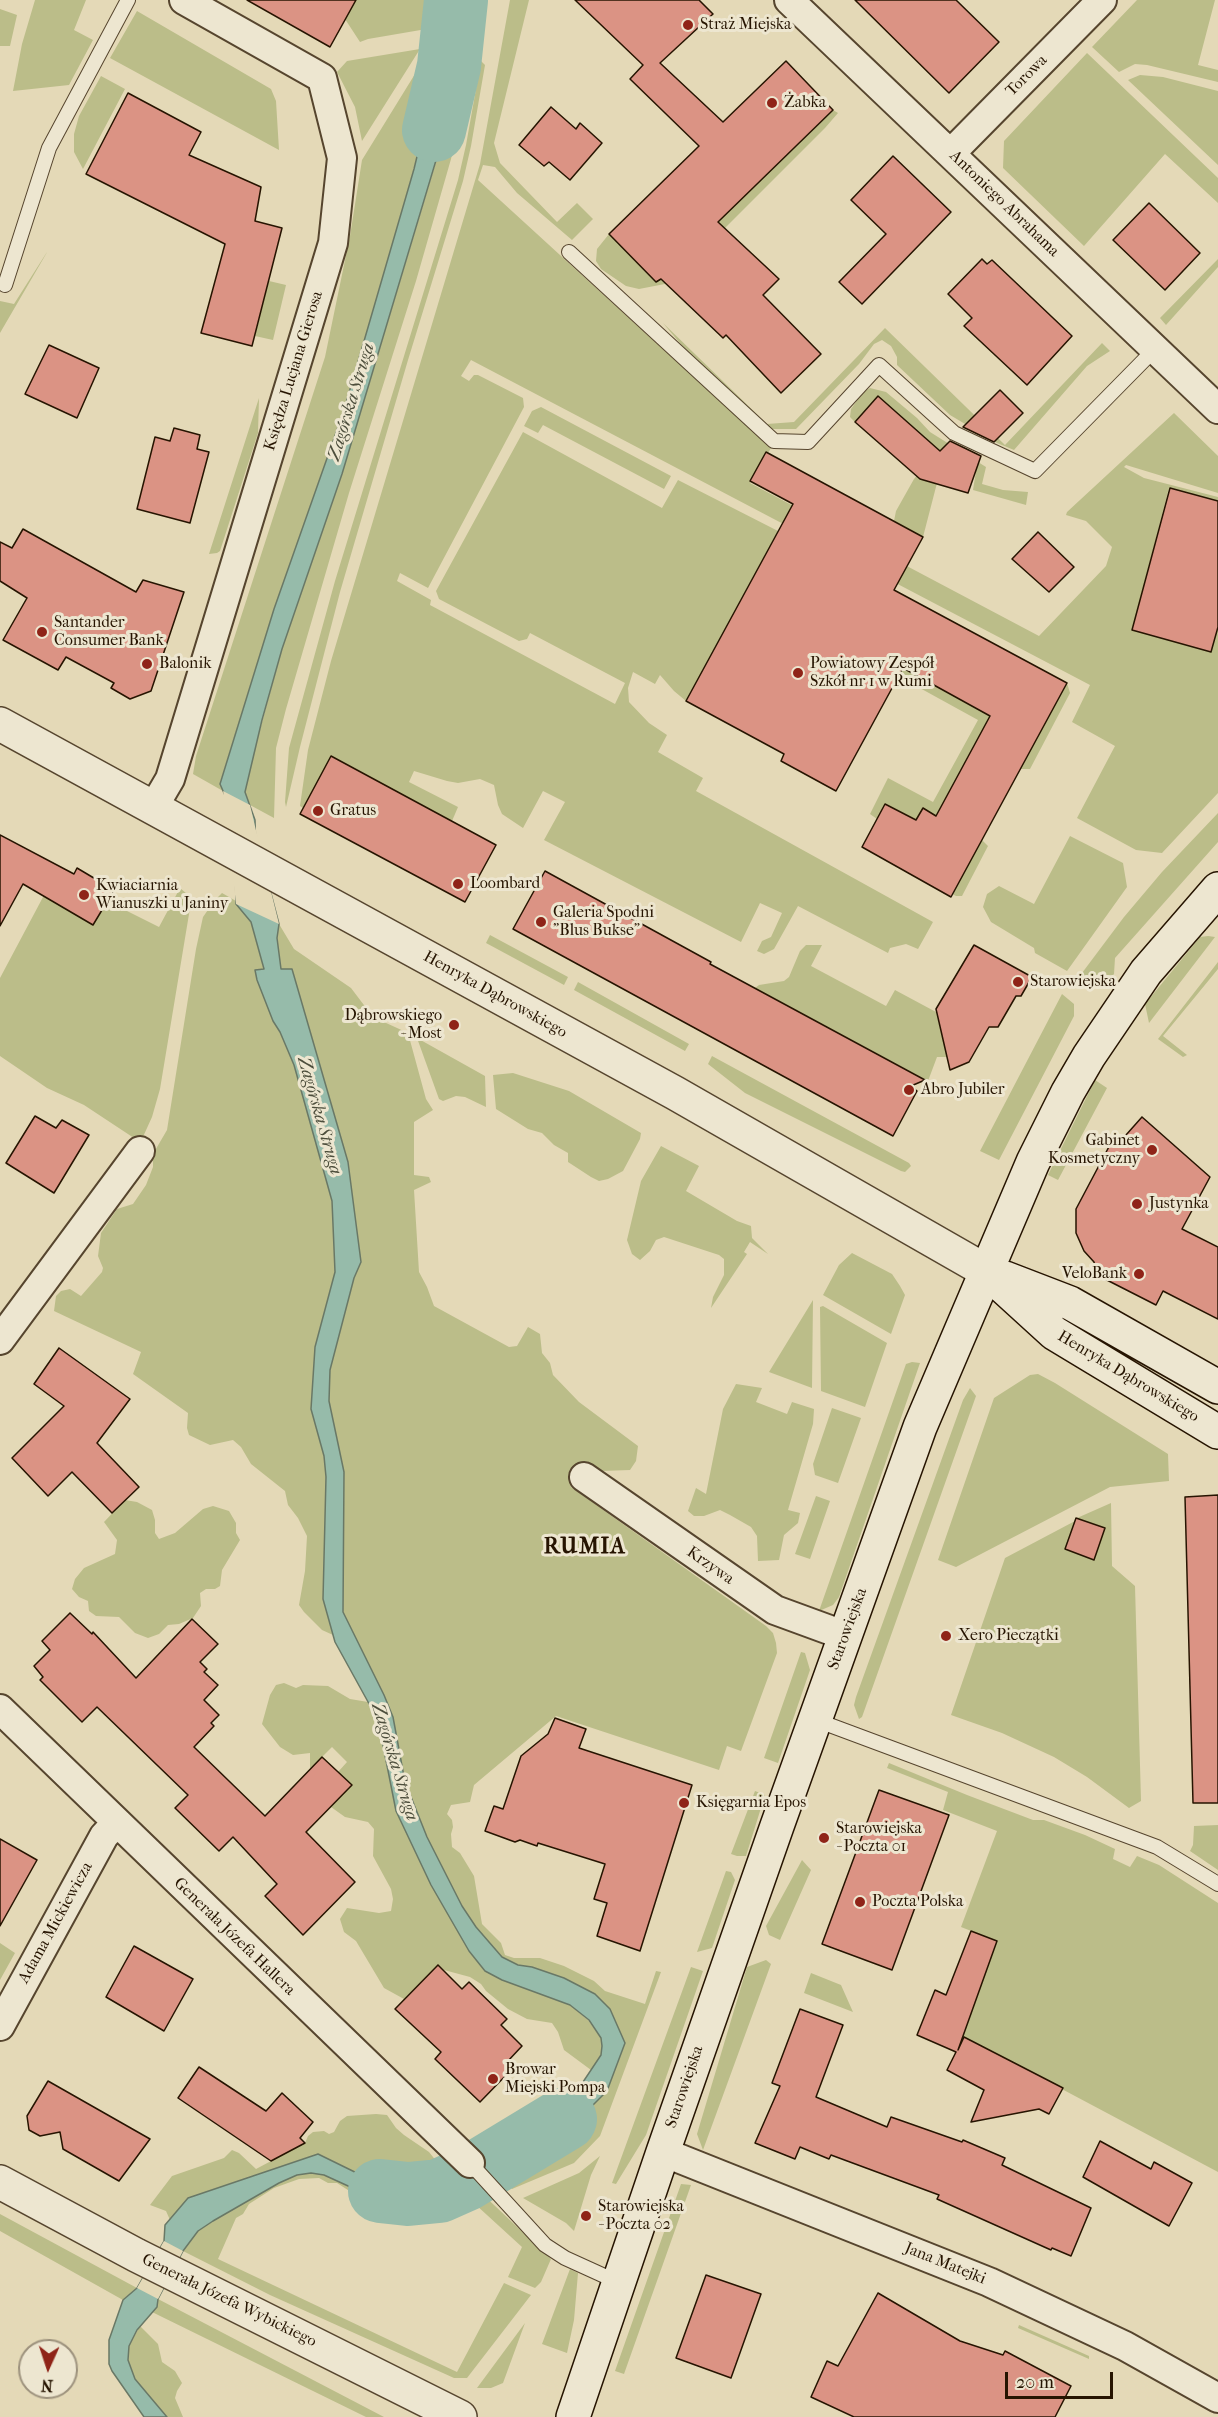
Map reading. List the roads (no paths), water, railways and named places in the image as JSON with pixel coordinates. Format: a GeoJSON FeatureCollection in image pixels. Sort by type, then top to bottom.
{"type":"FeatureCollection","features":[{"type":"Feature","properties":{"kind":"main road","name":"Henryka Dąbrowskiego"},"geometry":{"type":"LineString","coordinates":[[0,724],[675,1093],[986,1271],[1070,1303],[1218,1387]]}},
{"type":"Feature","properties":{"kind":"main road","name":"Starowiejska"},"geometry":{"type":"LineString","coordinates":[[573,2417],[663,2152],[920,1427],[1033,1162],[1089,1056],[1146,972],[1218,889]]}},
{"type":"Feature","properties":{"kind":"main road","name":"Henryka Dąbrowskiego"},"geometry":{"type":"LineString","coordinates":[[986,1271],[1054,1333],[1218,1432]]}},
{"type":"Feature","properties":{"kind":"main road","name":"Generała Józefa Wybickiego"},"geometry":{"type":"LineString","coordinates":[[0,2182],[136,2255],[460,2417]]}},
{"type":"Feature","properties":{"kind":"street","name":"Księdza Lucjana Gierosa"},"geometry":{"type":"LineString","coordinates":[[153,808],[170,779],[333,243],[342,158],[322,78],[184,0]]}},
{"type":"Feature","properties":{"kind":"street","name":"Antoniego Abrahama"},"geometry":{"type":"LineString","coordinates":[[789,0],[1218,409]]}},
{"type":"Feature","properties":{"kind":"street","name":"Torowa"},"geometry":{"type":"LineString","coordinates":[[951,153],[1102,0]]}},
{"type":"Feature","properties":{"kind":"street"},"geometry":{"type":"LineString","coordinates":[[0,1340],[140,1151]]}},
{"type":"Feature","properties":{"kind":"street","name":"Krzywa"},"geometry":{"type":"LineString","coordinates":[[584,1477],[775,1610],[846,1636]]}},
{"type":"Feature","properties":{"kind":"street","name":"Generała Józefa Hallera"},"geometry":{"type":"LineString","coordinates":[[0,1709],[478,2172]]}},
{"type":"Feature","properties":{"kind":"street","name":"Adama Mickiewicza"},"geometry":{"type":"LineString","coordinates":[[0,2026],[104,1836],[116,1823]]}},
{"type":"Feature","properties":{"kind":"street","name":"Jana Matejki"},"geometry":{"type":"LineString","coordinates":[[663,2152],[988,2282],[1125,2346],[1218,2398]]}},
{"type":"Feature","properties":{"kind":"lane"},"geometry":{"type":"LineString","coordinates":[[5,285],[49,148],[128,0]]}},
{"type":"Feature","properties":{"kind":"lane"},"geometry":{"type":"LineString","coordinates":[[569,252],[774,441],[808,442],[879,365],[954,433],[1035,471],[1155,349]]}},
{"type":"Feature","properties":{"kind":"lane"},"geometry":{"type":"LineString","coordinates":[[816,1720],[1157,1847],[1218,1884]]}},
{"type":"Feature","properties":{"kind":"lane"},"geometry":{"type":"LineString","coordinates":[[478,2172],[503,2202],[545,2245],[565,2258],[620,2283]]}},
{"type":"Feature","properties":{"kind":"water"},"geometry":{"type":"Polygon","coordinates":[[[446,0],[466,0],[464,26],[444,26],[446,0]]]}},
{"type":"Feature","properties":{"kind":"water"},"geometry":{"type":"Polygon","coordinates":[[[442,44],[462,45],[446,127],[342,474],[282,649],[245,792],[255,820],[256,858],[263,863],[279,924],[277,938],[281,969],[292,969],[348,1162],[361,1262],[354,1278],[330,1370],[329,1401],[344,1472],[343,1612],[393,1717],[405,1782],[427,1837],[462,1906],[476,1927],[502,1957],[518,1965],[532,1967],[564,1978],[595,1994],[610,2009],[625,2043],[607,2091],[586,2112],[533,2150],[508,2162],[498,2173],[482,2156],[561,2115],[601,2055],[601,2038],[589,2020],[570,2005],[502,1980],[485,1971],[469,1951],[431,1885],[396,1811],[378,1720],[335,1642],[323,1599],[326,1477],[324,1456],[311,1409],[315,1347],[335,1272],[332,1201],[294,1065],[257,980],[255,970],[264,969],[251,922],[236,904],[234,816],[220,784],[274,609],[344,410],[414,169],[442,44]]]}},
{"type":"Feature","properties":{"kind":"water"},"geometry":{"type":"Polygon","coordinates":[[[318,2154],[367,2178],[424,2186],[449,2177],[457,2171],[475,2187],[464,2194],[409,2205],[398,2205],[370,2196],[324,2175],[311,2173],[297,2175],[279,2183],[198,2231],[183,2251],[158,2299],[157,2307],[137,2330],[129,2346],[128,2360],[135,2379],[167,2417],[144,2417],[112,2371],[109,2364],[109,2340],[123,2300],[137,2288],[164,2241],[165,2225],[188,2198],[318,2154]]]}},
{"type":"Feature","properties":{"kind":"waterway","name":"Zagórska Struga"},"geometry":{"type":"LineString","coordinates":[[434,130],[449,66],[456,0]]}},
{"type":"Feature","properties":{"kind":"waterway","name":"Zagórska Struga"},"geometry":{"type":"LineString","coordinates":[[380,2191],[408,2194],[439,2191],[466,2179],[565,2119]]}},
{"type":"Feature","properties":{"kind":"place","name":"Straż Miejska"},"geometry":{"type":"Point","coordinates":[688,25]}},
{"type":"Feature","properties":{"kind":"place","name":"Żabka"},"geometry":{"type":"Point","coordinates":[772,103]}},
{"type":"Feature","properties":{"kind":"place","name":"Santander Consumer Bank"},"geometry":{"type":"Point","coordinates":[42,632]}},
{"type":"Feature","properties":{"kind":"place","name":"Balonik"},"geometry":{"type":"Point","coordinates":[147,664]}},
{"type":"Feature","properties":{"kind":"place","name":"Powiatowy Zespół Szkół nr 1 w Rumi"},"geometry":{"type":"Point","coordinates":[798,673]}},
{"type":"Feature","properties":{"kind":"place","name":"Gratus"},"geometry":{"type":"Point","coordinates":[318,811]}},
{"type":"Feature","properties":{"kind":"place","name":"Loombard"},"geometry":{"type":"Point","coordinates":[458,884]}},
{"type":"Feature","properties":{"kind":"place","name":"Kwiaciarnia Wianuszki u Janiny"},"geometry":{"type":"Point","coordinates":[84,895]}},
{"type":"Feature","properties":{"kind":"place","name":"Galeria Spodni \"Blus Bukse\""},"geometry":{"type":"Point","coordinates":[541,922]}},
{"type":"Feature","properties":{"kind":"place","name":"Starowiejska"},"geometry":{"type":"Point","coordinates":[1018,982]}},
{"type":"Feature","properties":{"kind":"place","name":"Dąbrowskiego - Most"},"geometry":{"type":"Point","coordinates":[454,1025]}},
{"type":"Feature","properties":{"kind":"place","name":"Abro Jubiler"},"geometry":{"type":"Point","coordinates":[909,1090]}},
{"type":"Feature","properties":{"kind":"place","name":"Gabinet Kosmetyczny"},"geometry":{"type":"Point","coordinates":[1152,1150]}},
{"type":"Feature","properties":{"kind":"place","name":"Justynka"},"geometry":{"type":"Point","coordinates":[1137,1204]}},
{"type":"Feature","properties":{"kind":"place","name":"VeloBank"},"geometry":{"type":"Point","coordinates":[1139,1274]}},
{"type":"Feature","properties":{"kind":"place","name":"Xero Pieczątki"},"geometry":{"type":"Point","coordinates":[946,1636]}},
{"type":"Feature","properties":{"kind":"place","name":"Księgarnia Epos"},"geometry":{"type":"Point","coordinates":[684,1803]}},
{"type":"Feature","properties":{"kind":"place","name":"Starowiejska - Poczta 01"},"geometry":{"type":"Point","coordinates":[824,1838]}},
{"type":"Feature","properties":{"kind":"place","name":"Poczta Polska"},"geometry":{"type":"Point","coordinates":[860,1902]}},
{"type":"Feature","properties":{"kind":"place","name":"Browar Miejski Pompa"},"geometry":{"type":"Point","coordinates":[493,2079]}},
{"type":"Feature","properties":{"kind":"place","name":"Starowiejska - Poczta 02"},"geometry":{"type":"Point","coordinates":[586,2216]}},
{"type":"Feature","properties":{"kind":"district","name":"RUMIA"},"geometry":{"type":"Point","coordinates":[585,1548]}}]}
